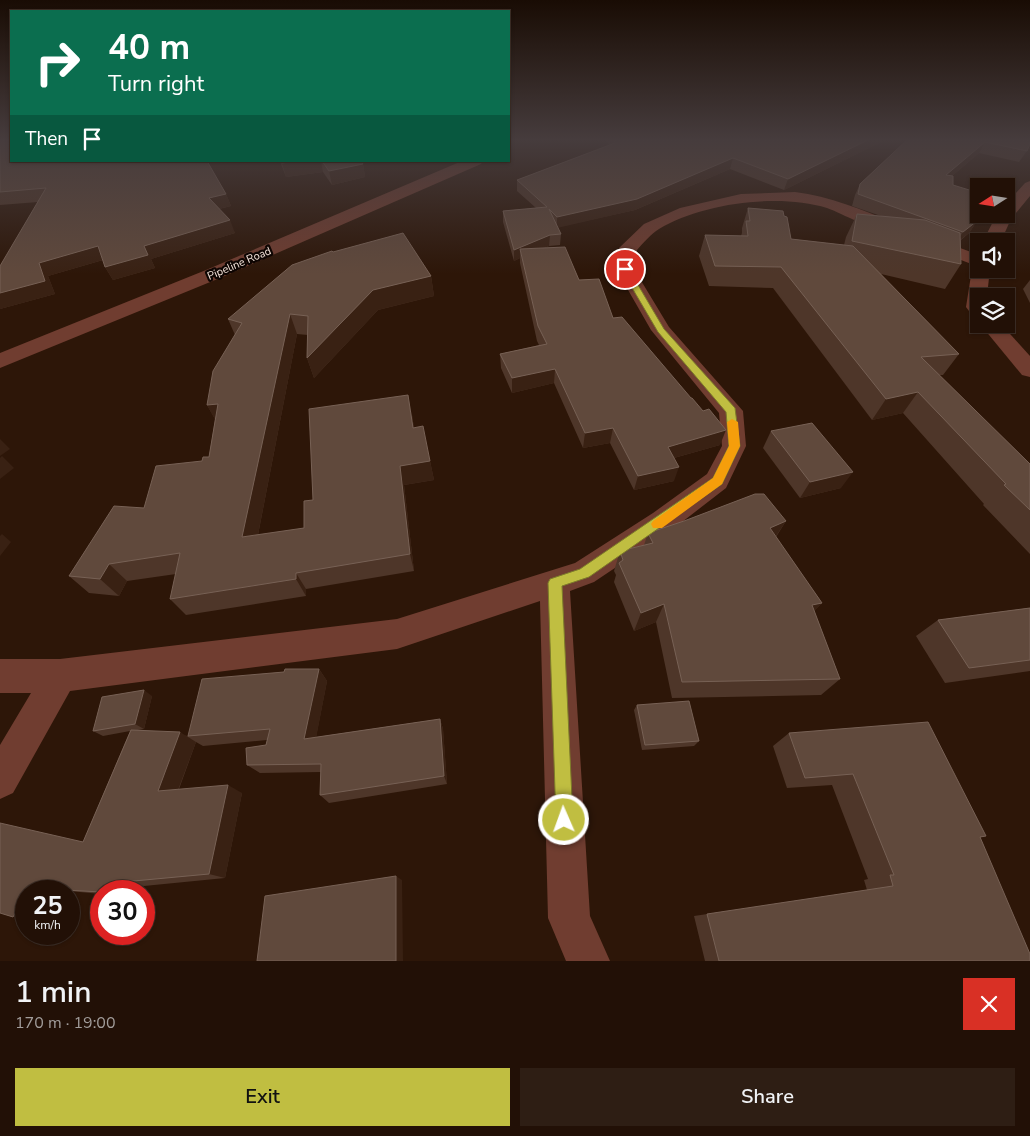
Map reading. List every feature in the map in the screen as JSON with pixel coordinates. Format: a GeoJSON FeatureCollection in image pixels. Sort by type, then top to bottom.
{"type":"FeatureCollection","features":[{"type":"Feature","properties":{"kind":"street","name":"Pipeline Road"},"geometry":{"type":"LineString","coordinates":[[0,361],[213,274],[423,184]]}},
{"type":"Feature","properties":{"kind":"street"},"geometry":{"type":"LineString","coordinates":[[996,233],[1003,218],[1030,186]]}},
{"type":"Feature","properties":{"kind":"street"},"geometry":{"type":"LineString","coordinates":[[0,676],[60,676],[397,634],[584,573],[718,481],[734,446],[732,411],[661,330],[625,269],[628,248],[653,226],[688,211],[724,202],[756,198],[796,198],[834,206],[970,258]]}},
{"type":"Feature","properties":{"kind":"street"},"geometry":{"type":"LineString","coordinates":[[998,333],[1030,370]]}},
{"type":"Feature","properties":{"kind":"street"},"geometry":{"type":"LineString","coordinates":[[555,583],[568,918],[588,961]]}},
{"type":"Feature","properties":{"kind":"street"},"geometry":{"type":"LineString","coordinates":[[0,780],[60,676]]}},
{"type":"Feature","properties":{"kind":"building"},"geometry":{"type":"Polygon","coordinates":[[[0,184],[220,184],[226,194],[209,198],[230,220],[144,246],[148,255],[105,267],[98,246],[39,263],[45,281],[0,293],[0,266],[46,188],[0,192],[0,184]]]}},
{"type":"Feature","properties":{"kind":"building"},"geometry":{"type":"Polygon","coordinates":[[[521,184],[672,184],[637,199],[557,217],[549,209],[561,234],[550,235],[514,250],[503,211],[547,207],[521,184]]]}},
{"type":"Feature","properties":{"kind":"building"},"geometry":{"type":"Polygon","coordinates":[[[860,184],[953,184],[970,190],[970,223],[974,223],[963,232],[858,194],[860,184]]]}},
{"type":"Feature","properties":{"kind":"building"},"geometry":{"type":"Polygon","coordinates":[[[748,208],[783,211],[784,216],[787,217],[791,239],[853,246],[959,354],[921,357],[1030,464],[1030,510],[1004,485],[1006,484],[918,392],[886,399],[781,267],[715,266],[705,235],[748,236],[746,221],[750,221],[748,208]]]}},
{"type":"Feature","properties":{"kind":"building"},"geometry":{"type":"Polygon","coordinates":[[[857,214],[925,220],[960,233],[961,264],[852,241],[857,214]]]}},
{"type":"Feature","properties":{"kind":"building"},"geometry":{"type":"Polygon","coordinates":[[[403,233],[431,276],[373,290],[307,358],[308,316],[290,314],[242,537],[304,528],[304,501],[313,500],[309,409],[408,395],[413,428],[423,426],[430,461],[400,466],[410,554],[296,573],[296,579],[170,599],[180,553],[109,564],[100,579],[69,576],[114,506],[144,508],[156,466],[202,461],[203,457],[209,457],[218,404],[207,405],[213,371],[242,323],[228,319],[292,265],[332,251],[403,233]]]}},
{"type":"Feature","properties":{"kind":"building"},"geometry":{"type":"Polygon","coordinates":[[[565,247],[579,280],[599,279],[613,318],[622,317],[691,398],[703,411],[709,409],[726,430],[668,447],[679,467],[638,476],[613,428],[585,433],[555,369],[512,378],[500,354],[547,344],[538,326],[520,249],[565,247]]]}},
{"type":"Feature","properties":{"kind":"building"},"geometry":{"type":"Polygon","coordinates":[[[812,423],[853,472],[810,482],[771,431],[812,423]]]}},
{"type":"Feature","properties":{"kind":"building"},"geometry":{"type":"Polygon","coordinates":[[[755,494],[764,494],[786,521],[770,528],[822,603],[812,605],[840,679],[682,682],[664,604],[641,613],[619,563],[623,560],[620,551],[653,543],[648,533],[755,494]]]}},
{"type":"Feature","properties":{"kind":"building"},"geometry":{"type":"Polygon","coordinates":[[[1030,608],[1030,660],[969,668],[938,620],[1030,608]]]}},
{"type":"Feature","properties":{"kind":"building"},"geometry":{"type":"Polygon","coordinates":[[[285,669],[319,669],[304,739],[440,719],[444,776],[320,795],[321,764],[247,765],[246,748],[266,745],[270,729],[188,736],[202,679],[284,672],[285,669]]]}},
{"type":"Feature","properties":{"kind":"building"},"geometry":{"type":"Polygon","coordinates":[[[144,690],[135,724],[93,731],[102,697],[144,690]]]}},
{"type":"Feature","properties":{"kind":"building"},"geometry":{"type":"Polygon","coordinates":[[[689,701],[699,741],[645,745],[637,705],[689,701]]]}},
{"type":"Feature","properties":{"kind":"building"},"geometry":{"type":"Polygon","coordinates":[[[928,722],[986,836],[980,837],[1030,954],[1030,961],[719,961],[707,914],[893,886],[890,875],[894,875],[853,774],[805,778],[789,733],[928,722]]]}},
{"type":"Feature","properties":{"kind":"building"},"geometry":{"type":"Polygon","coordinates":[[[131,730],[180,732],[158,791],[228,785],[209,874],[144,880],[90,880],[90,891],[80,891],[80,880],[15,880],[15,914],[13,917],[0,913],[0,823],[83,842],[131,730]]]}},
{"type":"Feature","properties":{"kind":"building"},"geometry":{"type":"Polygon","coordinates":[[[396,876],[396,961],[257,961],[265,896],[396,876]]]}},
{"type":"Feature","properties":{"kind":"slow traffic"},"geometry":{"type":"LineString","coordinates":[[657,524],[718,481],[734,446],[732,422]]}},
{"type":"Feature","properties":{"kind":"route"},"geometry":{"type":"LineString","coordinates":[[564,820],[555,583],[584,573],[718,481],[734,446],[732,411],[661,330],[625,269]]}}]}
